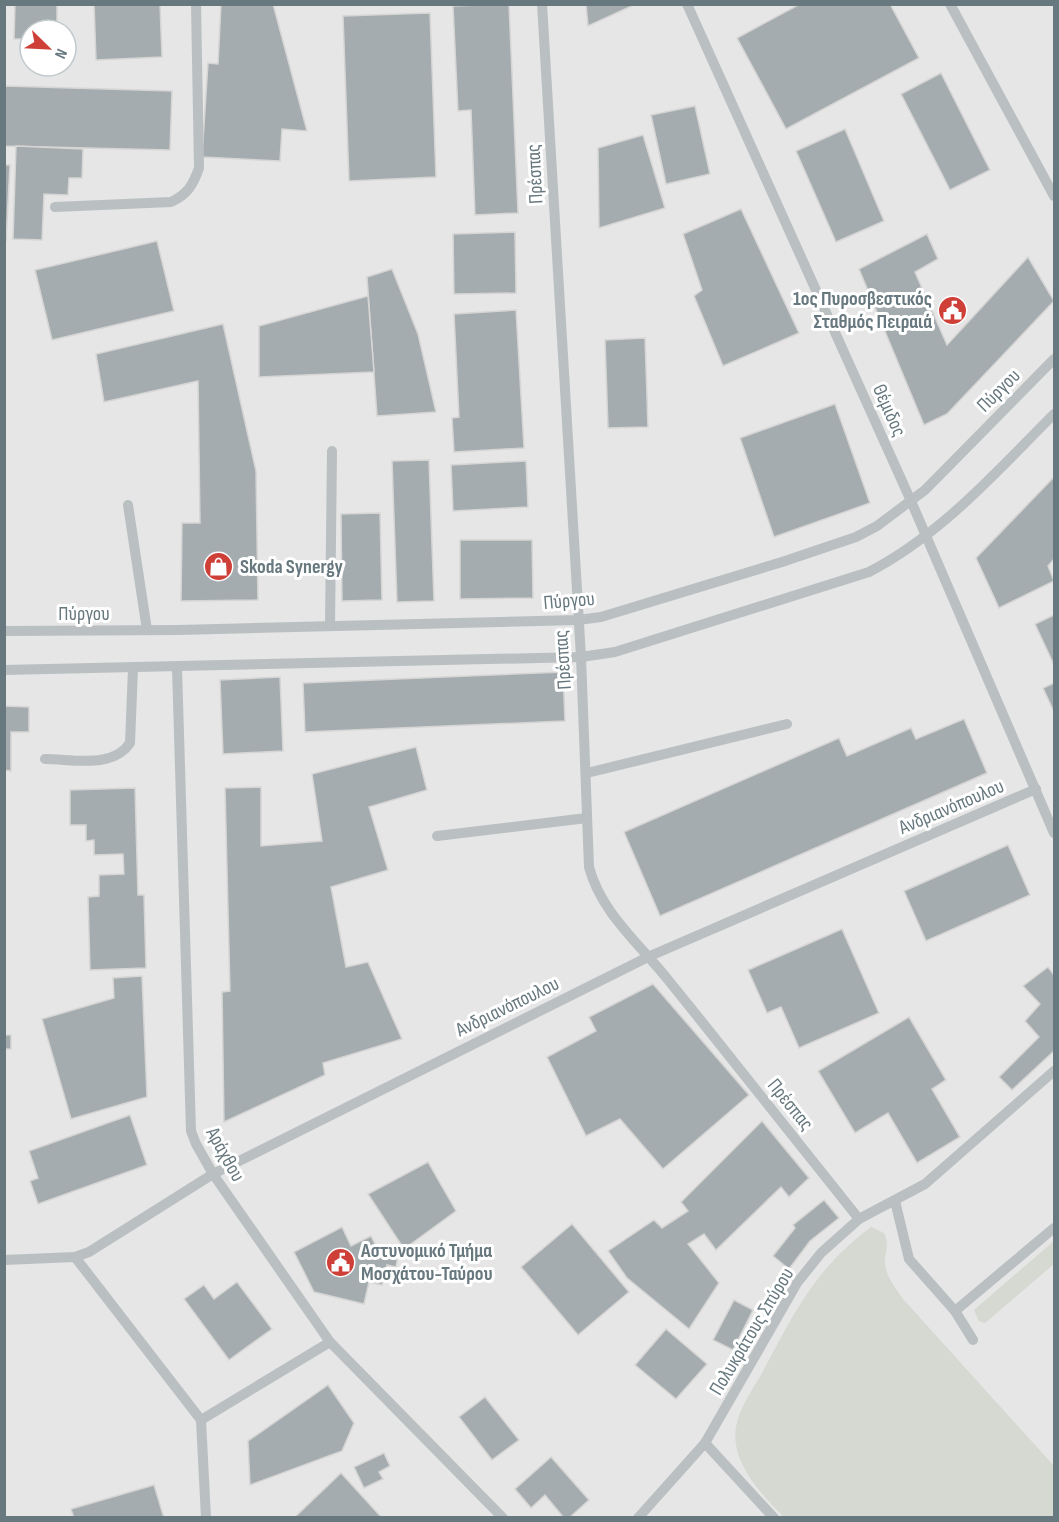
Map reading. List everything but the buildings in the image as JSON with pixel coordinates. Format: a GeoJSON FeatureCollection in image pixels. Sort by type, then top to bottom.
{"type":"FeatureCollection","features":[{"type":"Feature","properties":{"kind":"street"},"geometry":{"type":"LineString","coordinates":[[55,207],[171,202],[185,195],[194,183],[199,168],[196,4]]}},
{"type":"Feature","properties":{"kind":"street","name":"Πρέσπας"},"geometry":{"type":"LineString","coordinates":[[542,4],[581,657],[589,867],[594,887],[604,905],[650,956],[859,1219]]}},
{"type":"Feature","properties":{"kind":"street","name":"Θέμιδος"},"geometry":{"type":"LineString","coordinates":[[687,4],[911,501],[1036,789],[1049,811],[1054,833]]}},
{"type":"Feature","properties":{"kind":"street"},"geometry":{"type":"LineString","coordinates":[[950,4],[1054,196]]}},
{"type":"Feature","properties":{"kind":"street","name":"Πύργου"},"geometry":{"type":"LineString","coordinates":[[4,631],[330,626],[578,620],[601,617],[688,592],[856,537],[895,515],[1054,359]]}},
{"type":"Feature","properties":{"kind":"street"},"geometry":{"type":"LineString","coordinates":[[4,670],[177,668],[581,657],[615,652],[869,572],[898,557],[947,520],[1054,414]]}},
{"type":"Feature","properties":{"kind":"street"},"geometry":{"type":"LineString","coordinates":[[330,626],[332,451]]}},
{"type":"Feature","properties":{"kind":"street"},"geometry":{"type":"LineString","coordinates":[[128,505],[147,630]]}},
{"type":"Feature","properties":{"kind":"street"},"geometry":{"type":"LineString","coordinates":[[45,759],[110,760],[124,752],[130,743],[133,668]]}},
{"type":"Feature","properties":{"kind":"street","name":"Αράχθου"},"geometry":{"type":"LineString","coordinates":[[177,668],[192,1131],[196,1144],[213,1174],[330,1342],[503,1518]]}},
{"type":"Feature","properties":{"kind":"street"},"geometry":{"type":"LineString","coordinates":[[586,773],[787,724]]}},
{"type":"Feature","properties":{"kind":"street","name":"Ανδριανόπουλου"},"geometry":{"type":"LineString","coordinates":[[4,1260],[75,1257],[103,1246],[213,1174],[650,956],[1036,789]]}},
{"type":"Feature","properties":{"kind":"street"},"geometry":{"type":"LineString","coordinates":[[437,836],[587,818]]}},
{"type":"Feature","properties":{"kind":"street","name":"Πολυκράτους Σπύρου"},"geometry":{"type":"LineString","coordinates":[[638,1518],[705,1443],[797,1283],[843,1231],[859,1219],[925,1184],[1054,1071]]}},
{"type":"Feature","properties":{"kind":"street"},"geometry":{"type":"LineString","coordinates":[[895,1201],[909,1259],[955,1311],[973,1340]]}},
{"type":"Feature","properties":{"kind":"street"},"geometry":{"type":"LineString","coordinates":[[955,1311],[1054,1228]]}},
{"type":"Feature","properties":{"kind":"street"},"geometry":{"type":"LineString","coordinates":[[75,1257],[201,1420],[206,1518]]}},
{"type":"Feature","properties":{"kind":"street"},"geometry":{"type":"LineString","coordinates":[[201,1420],[330,1342]]}},
{"type":"Feature","properties":{"kind":"street"},"geometry":{"type":"LineString","coordinates":[[705,1443],[774,1518]]}},
{"type":"Feature","properties":{"kind":"shaded area"},"geometry":{"type":"Polygon","coordinates":[[[5,5],[1054,5],[1054,1517],[5,1517],[5,5]]]}},
{"type":"Feature","properties":{"kind":"shaded area"},"geometry":{"type":"Polygon","coordinates":[[[871,1227],[884,1233],[886,1237],[887,1272],[903,1299],[1054,1466],[1054,1517],[784,1517],[766,1499],[750,1477],[738,1453],[735,1440],[736,1427],[743,1406],[807,1294],[834,1260],[871,1227]]]}},
{"type":"Feature","properties":{"kind":"shaded area"},"geometry":{"type":"Polygon","coordinates":[[[1054,1241],[1054,1264],[985,1323],[979,1321],[974,1310],[1054,1241]]]}},
{"type":"Feature","properties":{"kind":"place","name":"1ος Πυροσβεστικός Σταθμός Πειραιά"},"geometry":{"type":"Point","coordinates":[953,310]}},
{"type":"Feature","properties":{"kind":"place","name":"Skoda Synergy"},"geometry":{"type":"Point","coordinates":[219,566]}},
{"type":"Feature","properties":{"kind":"place","name":"Αστυνομικό Τμήμα Μοσχάτου-Ταύρου"},"geometry":{"type":"Point","coordinates":[340,1262]}}]}
